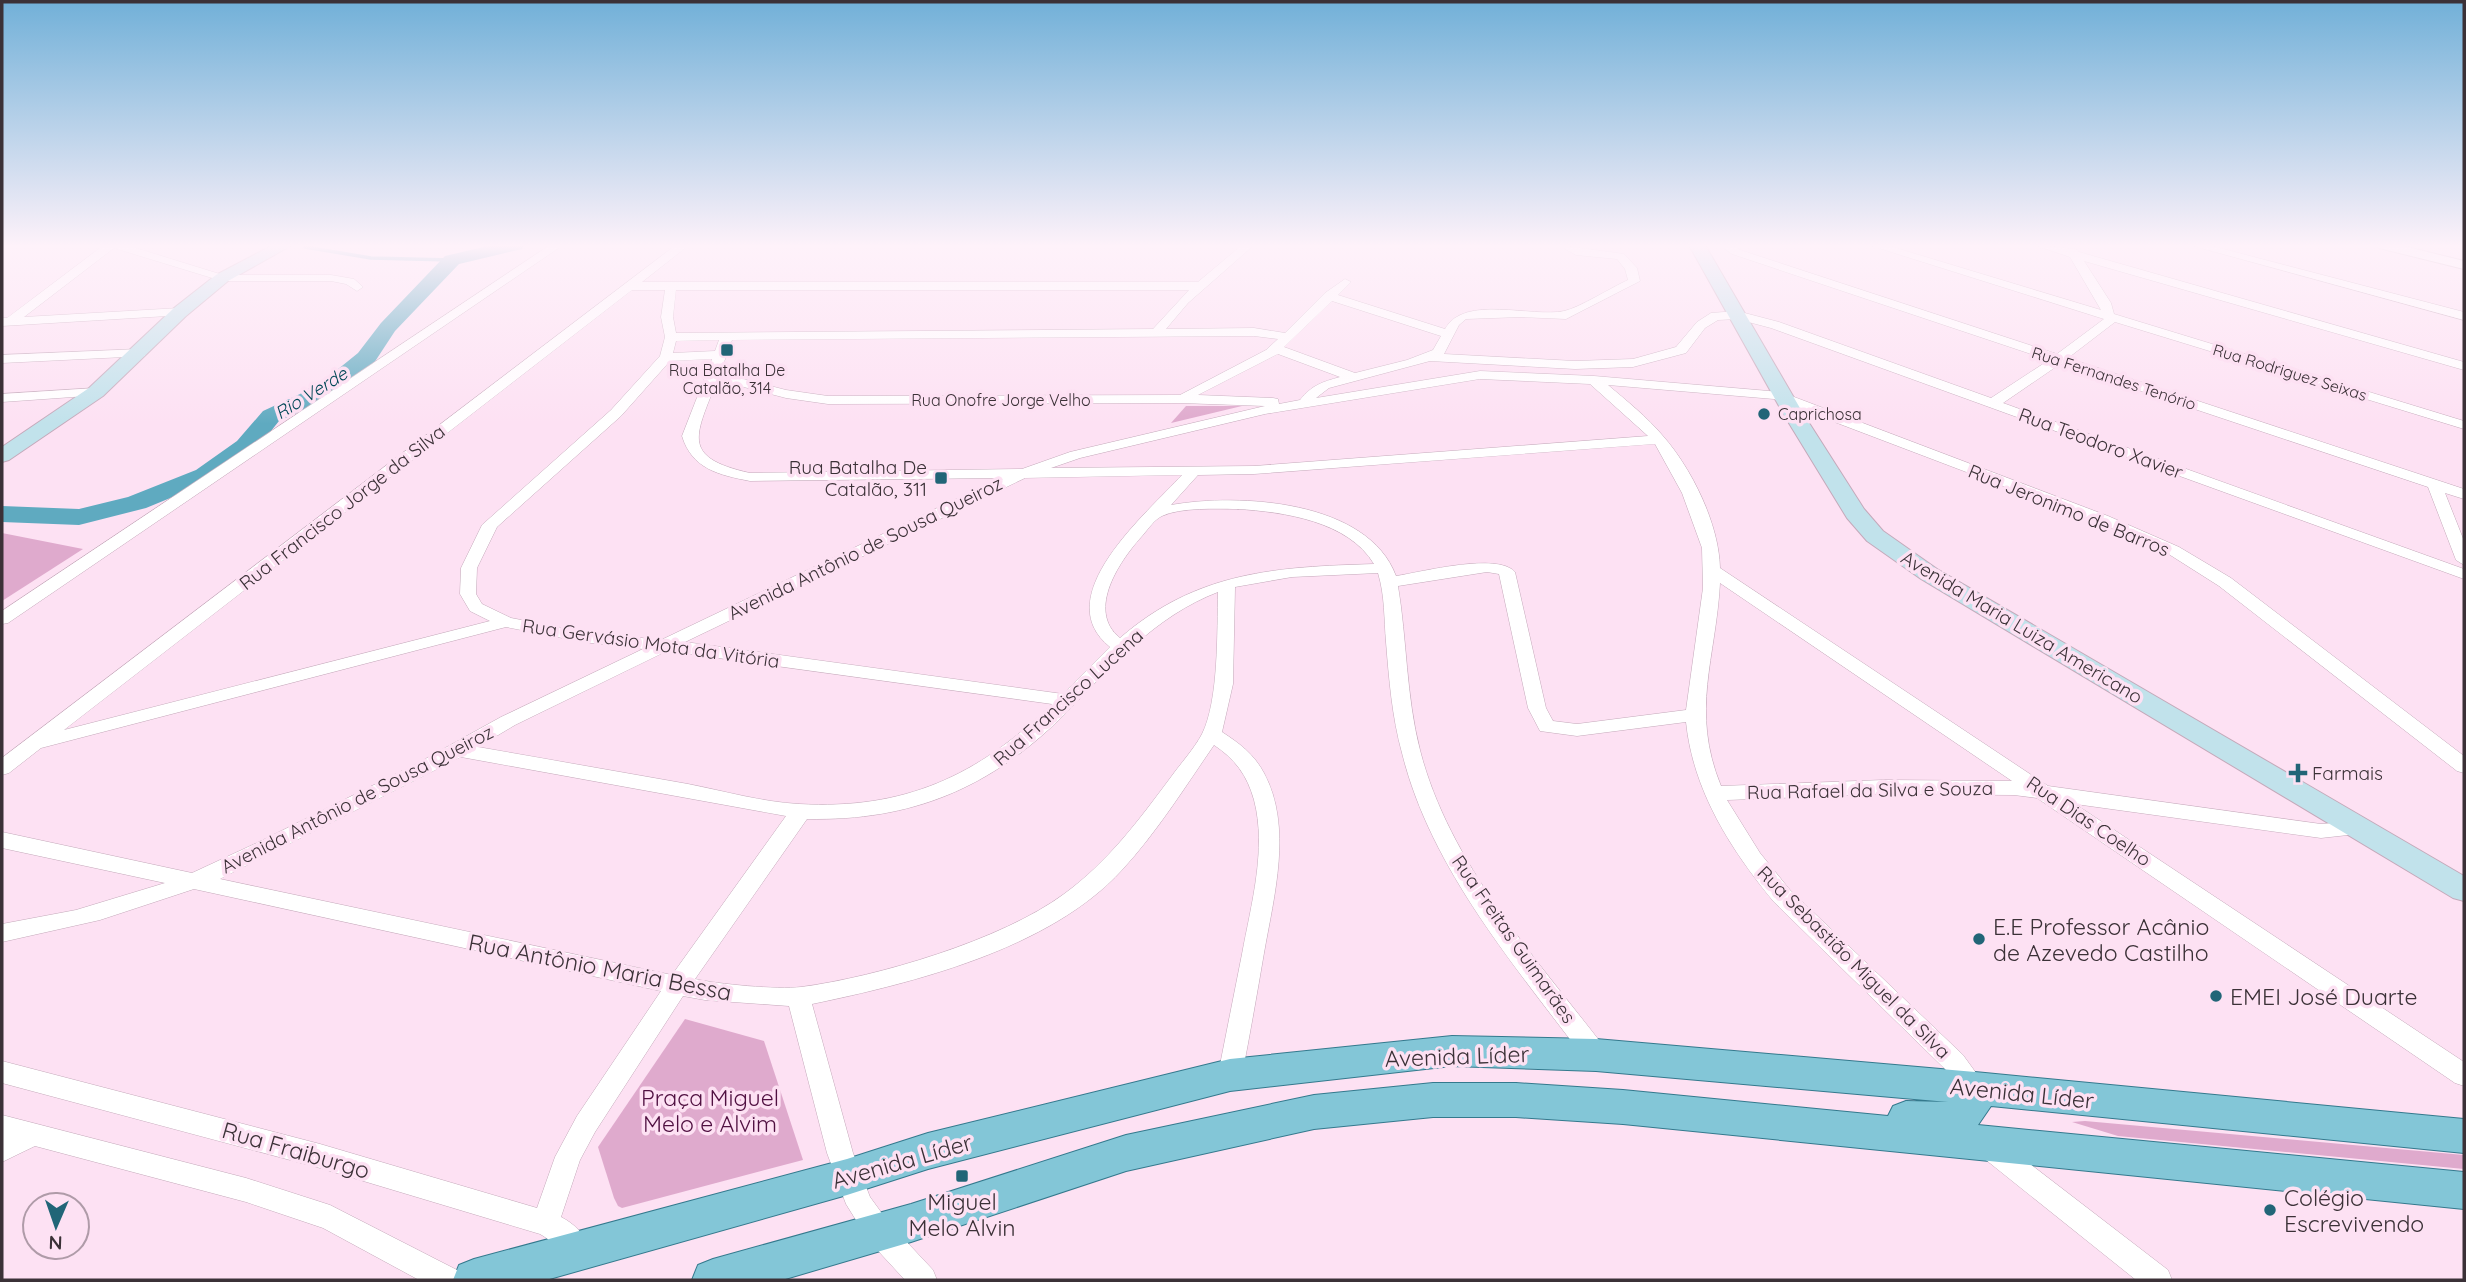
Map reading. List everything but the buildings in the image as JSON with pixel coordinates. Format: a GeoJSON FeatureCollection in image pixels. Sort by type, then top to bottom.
{"type":"FeatureCollection","features":[{"type":"Feature","properties":{"kind":"main road"},"geometry":{"type":"LineString","coordinates":[[3,455],[96,392],[189,305]]}},
{"type":"Feature","properties":{"kind":"main road","name":"Avenida Maria Luiza Americano"},"geometry":{"type":"LineString","coordinates":[[1731,305],[1784,398],[1855,513],[1875,536],[1929,574],[2464,889]]}},
{"type":"Feature","properties":{"kind":"main road","name":"Avenida Líder"},"geometry":{"type":"LineString","coordinates":[[474,1280],[847,1177],[940,1148],[1230,1075],[1452,1051],[1596,1055],[1975,1088],[2464,1136]]}},
{"type":"Feature","properties":{"kind":"main road"},"geometry":{"type":"LineString","coordinates":[[1703,1115],[1724,1108],[1748,1105],[1942,1120],[1972,1110],[1976,1100],[1975,1088]]}},
{"type":"Feature","properties":{"kind":"main road"},"geometry":{"type":"LineString","coordinates":[[713,1280],[878,1232],[1126,1153],[1314,1112],[1433,1100],[1516,1100],[1703,1115],[2464,1191]]}},
{"type":"Feature","properties":{"kind":"street"},"geometry":{"type":"LineString","coordinates":[[5,324],[31,305]]}},
{"type":"Feature","properties":{"kind":"street"},"geometry":{"type":"LineString","coordinates":[[2,619],[468,305]]}},
{"type":"Feature","properties":{"kind":"street","name":"Rua Francisco Jorge da Silva"},"geometry":{"type":"LineString","coordinates":[[2,768],[606,305]]}},
{"type":"Feature","properties":{"kind":"street","name":"Rua Gervásio Mota da Vitória"},"geometry":{"type":"LineString","coordinates":[[669,305],[667,317],[671,337],[666,357],[630,399],[502,512],[483,535],[469,568],[468,594],[476,607],[506,622],[583,637],[1065,700]]}},
{"type":"Feature","properties":{"kind":"street"},"geometry":{"type":"LineString","coordinates":[[1156,332],[1180,305]]}},
{"type":"Feature","properties":{"kind":"street"},"geometry":{"type":"LineString","coordinates":[[1181,399],[1277,349],[1320,305]]}},
{"type":"Feature","properties":{"kind":"street"},"geometry":{"type":"LineString","coordinates":[[1357,305],[1448,334]]}},
{"type":"Feature","properties":{"kind":"street"},"geometry":{"type":"LineString","coordinates":[[1430,357],[1443,348],[1448,334],[1462,316],[1570,314],[1588,305]]}},
{"type":"Feature","properties":{"kind":"street","name":"Rua Fernandes Tenório"},"geometry":{"type":"LineString","coordinates":[[1894,305],[2464,494]]}},
{"type":"Feature","properties":{"kind":"street","name":"Rua Rodriguez Seixas"},"geometry":{"type":"LineString","coordinates":[[2071,305],[2464,425]]}},
{"type":"Feature","properties":{"kind":"street"},"geometry":{"type":"LineString","coordinates":[[1992,404],[2107,323],[2111,317],[2106,305]]}},
{"type":"Feature","properties":{"kind":"street"},"geometry":{"type":"LineString","coordinates":[[2257,305],[2464,366]]}},
{"type":"Feature","properties":{"kind":"street"},"geometry":{"type":"LineString","coordinates":[[2422,305],[2464,316]]}},
{"type":"Feature","properties":{"kind":"street"},"geometry":{"type":"LineString","coordinates":[[5,324],[180,312]]}},
{"type":"Feature","properties":{"kind":"street"},"geometry":{"type":"LineString","coordinates":[[1299,404],[1314,391],[1352,377],[1430,357],[1575,365],[1633,363],[1656,359],[1681,349],[1698,328],[1713,317],[1737,315]]}},
{"type":"Feature","properties":{"kind":"street","name":"Rua Teodoro Xavier"},"geometry":{"type":"LineString","coordinates":[[1737,315],[1775,325],[2464,574]]}},
{"type":"Feature","properties":{"kind":"street"},"geometry":{"type":"LineString","coordinates":[[671,337],[1254,332],[1288,337]]}},
{"type":"Feature","properties":{"kind":"street"},"geometry":{"type":"LineString","coordinates":[[727,336],[689,436],[692,451],[697,457],[728,472],[772,478],[1245,470],[1659,439]]}},
{"type":"Feature","properties":{"kind":"street"},"geometry":{"type":"LineString","coordinates":[[1277,349],[1352,377]]}},
{"type":"Feature","properties":{"kind":"street"},"geometry":{"type":"LineString","coordinates":[[2,359],[139,353]]}},
{"type":"Feature","properties":{"kind":"street"},"geometry":{"type":"LineString","coordinates":[[666,357],[720,355]]}},
{"type":"Feature","properties":{"kind":"street","name":"Avenida Antônio de Sousa Queiroz"},"geometry":{"type":"LineString","coordinates":[[2,933],[83,916],[196,880],[460,750],[508,721],[1018,475],[1074,455],[1299,404],[1489,374],[1748,392],[1784,398]]}},
{"type":"Feature","properties":{"kind":"street","name":"Rua Onofre Jorge Velho"},"geometry":{"type":"LineString","coordinates":[[713,375],[786,394],[828,400],[1181,399],[1299,404]]}},
{"type":"Feature","properties":{"kind":"street","name":"Rua Sebastião Miguel da Silva"},"geometry":{"type":"LineString","coordinates":[[1594,380],[1659,439],[1699,515],[1709,544],[1712,570],[1696,694],[1696,715],[1699,746],[1714,793],[1735,834],[1767,880],[1954,1062],[1975,1088]]}},
{"type":"Feature","properties":{"kind":"street"},"geometry":{"type":"LineString","coordinates":[[2,398],[96,392]]}},
{"type":"Feature","properties":{"kind":"street","name":"Rua Jeronimo de Barros"},"geometry":{"type":"LineString","coordinates":[[1784,398],[2092,515],[2184,556],[2225,582],[2464,766]]}},
{"type":"Feature","properties":{"kind":"street"},"geometry":{"type":"LineString","coordinates":[[1245,470],[1241,489],[1260,504]]}},
{"type":"Feature","properties":{"kind":"street"},"geometry":{"type":"LineString","coordinates":[[1119,646],[1101,629],[1097,618],[1097,600],[1119,554],[1193,472]]}},
{"type":"Feature","properties":{"kind":"street"},"geometry":{"type":"LineString","coordinates":[[2434,484],[2464,560]]}},
{"type":"Feature","properties":{"kind":"street"},"geometry":{"type":"LineString","coordinates":[[1156,512],[1202,505],[1260,504],[1338,526],[1358,536],[1376,552],[1387,575]]}},
{"type":"Feature","properties":{"kind":"street","name":"Rua Francisco Lucena"},"geometry":{"type":"LineString","coordinates":[[460,750],[801,811],[831,813],[872,809],[924,799],[961,785],[998,764],[1039,728],[1119,646],[1185,601],[1227,584],[1252,578],[1300,573],[1387,575],[1487,567],[1504,569],[1537,708],[1547,727],[1577,730],[1696,715]]}},
{"type":"Feature","properties":{"kind":"street","name":"Rua Dias Coelho"},"geometry":{"type":"LineString","coordinates":[[1712,570],[2464,1074]]}},
{"type":"Feature","properties":{"kind":"street","name":"Rua Freitas Guimarães"},"geometry":{"type":"LineString","coordinates":[[1387,575],[1400,693],[1421,786],[1456,860],[1596,1055]]}},
{"type":"Feature","properties":{"kind":"street","name":"Rua Antônio Maria Bessa"},"geometry":{"type":"LineString","coordinates":[[2,840],[705,992],[798,997],[911,971],[1026,928],[1071,901],[1113,866],[1144,829],[1212,734],[1224,684],[1227,584]]}},
{"type":"Feature","properties":{"kind":"street"},"geometry":{"type":"LineString","coordinates":[[34,744],[506,622]]}},
{"type":"Feature","properties":{"kind":"street"},"geometry":{"type":"LineString","coordinates":[[1212,734],[1229,742],[1244,755],[1261,791],[1268,821],[1266,886],[1230,1075]]}},
{"type":"Feature","properties":{"kind":"street","name":"Rua Rafael da Silva e Souza"},"geometry":{"type":"LineString","coordinates":[[1714,793],[1911,786],[2044,790],[2321,831],[2359,828]]}},
{"type":"Feature","properties":{"kind":"street"},"geometry":{"type":"LineString","coordinates":[[545,1223],[568,1157],[586,1124],[678,985],[801,811]]}},
{"type":"Feature","properties":{"kind":"street"},"geometry":{"type":"LineString","coordinates":[[798,997],[847,1177],[859,1204],[878,1232],[923,1280]]}},
{"type":"Feature","properties":{"kind":"street","name":"Rua Fraiburgo"},"geometry":{"type":"LineString","coordinates":[[2,1072],[320,1156],[545,1223],[564,1232],[578,1250]]}},
{"type":"Feature","properties":{"kind":"street"},"geometry":{"type":"LineString","coordinates":[[2,1126],[246,1190],[330,1218],[447,1280]]}},
{"type":"Feature","properties":{"kind":"street"},"geometry":{"type":"LineString","coordinates":[[2,1150],[33,1134]]}},
{"type":"Feature","properties":{"kind":"street"},"geometry":{"type":"LineString","coordinates":[[1986,1144],[2158,1280]]}},
{"type":"Feature","properties":{"kind":"green space"},"geometry":{"type":"Polygon","coordinates":[[[1186,406],[1242,406],[1171,423],[1186,406]]]}},
{"type":"Feature","properties":{"kind":"green space"},"geometry":{"type":"Polygon","coordinates":[[[2,533],[83,549],[2,601],[2,533]]]}},
{"type":"Feature","properties":{"kind":"green space","name":"Praça Miguel Melo e Alvim"},"geometry":{"type":"Polygon","coordinates":[[[685,1019],[764,1041],[803,1160],[622,1208],[614,1198],[598,1147],[685,1019]]]}},
{"type":"Feature","properties":{"kind":"green space"},"geometry":{"type":"Polygon","coordinates":[[[2072,1122],[2464,1155],[2464,1169],[2118,1136],[2072,1122]]]}},
{"type":"Feature","properties":{"kind":"waterway","name":"Rio Verde"},"geometry":{"type":"LineString","coordinates":[[2,514],[79,517],[137,503],[205,475],[246,446],[271,416],[308,399],[340,379],[366,358],[388,327],[409,305]]}},
{"type":"Feature","properties":{"kind":"place","name":"Rua Batalha De Catalão, 314"},"geometry":{"type":"Point","coordinates":[727,350]}},
{"type":"Feature","properties":{"kind":"place","name":"Caprichosa"},"geometry":{"type":"Point","coordinates":[1764,414]}},
{"type":"Feature","properties":{"kind":"place","name":"Rua Batalha De Catalão, 311"},"geometry":{"type":"Point","coordinates":[941,478]}},
{"type":"Feature","properties":{"kind":"place","name":"Farmais"},"geometry":{"type":"Point","coordinates":[2298,773]}},
{"type":"Feature","properties":{"kind":"place","name":"E.E Professor Acânio de Azevedo Castilho"},"geometry":{"type":"Point","coordinates":[1979,939]}},
{"type":"Feature","properties":{"kind":"place","name":"EMEI José Duarte"},"geometry":{"type":"Point","coordinates":[2216,996]}},
{"type":"Feature","properties":{"kind":"place","name":"Miguel Melo Alvin"},"geometry":{"type":"Point","coordinates":[962,1176]}},
{"type":"Feature","properties":{"kind":"place","name":"Colégio Escrevivendo"},"geometry":{"type":"Point","coordinates":[2270,1210]}}]}
